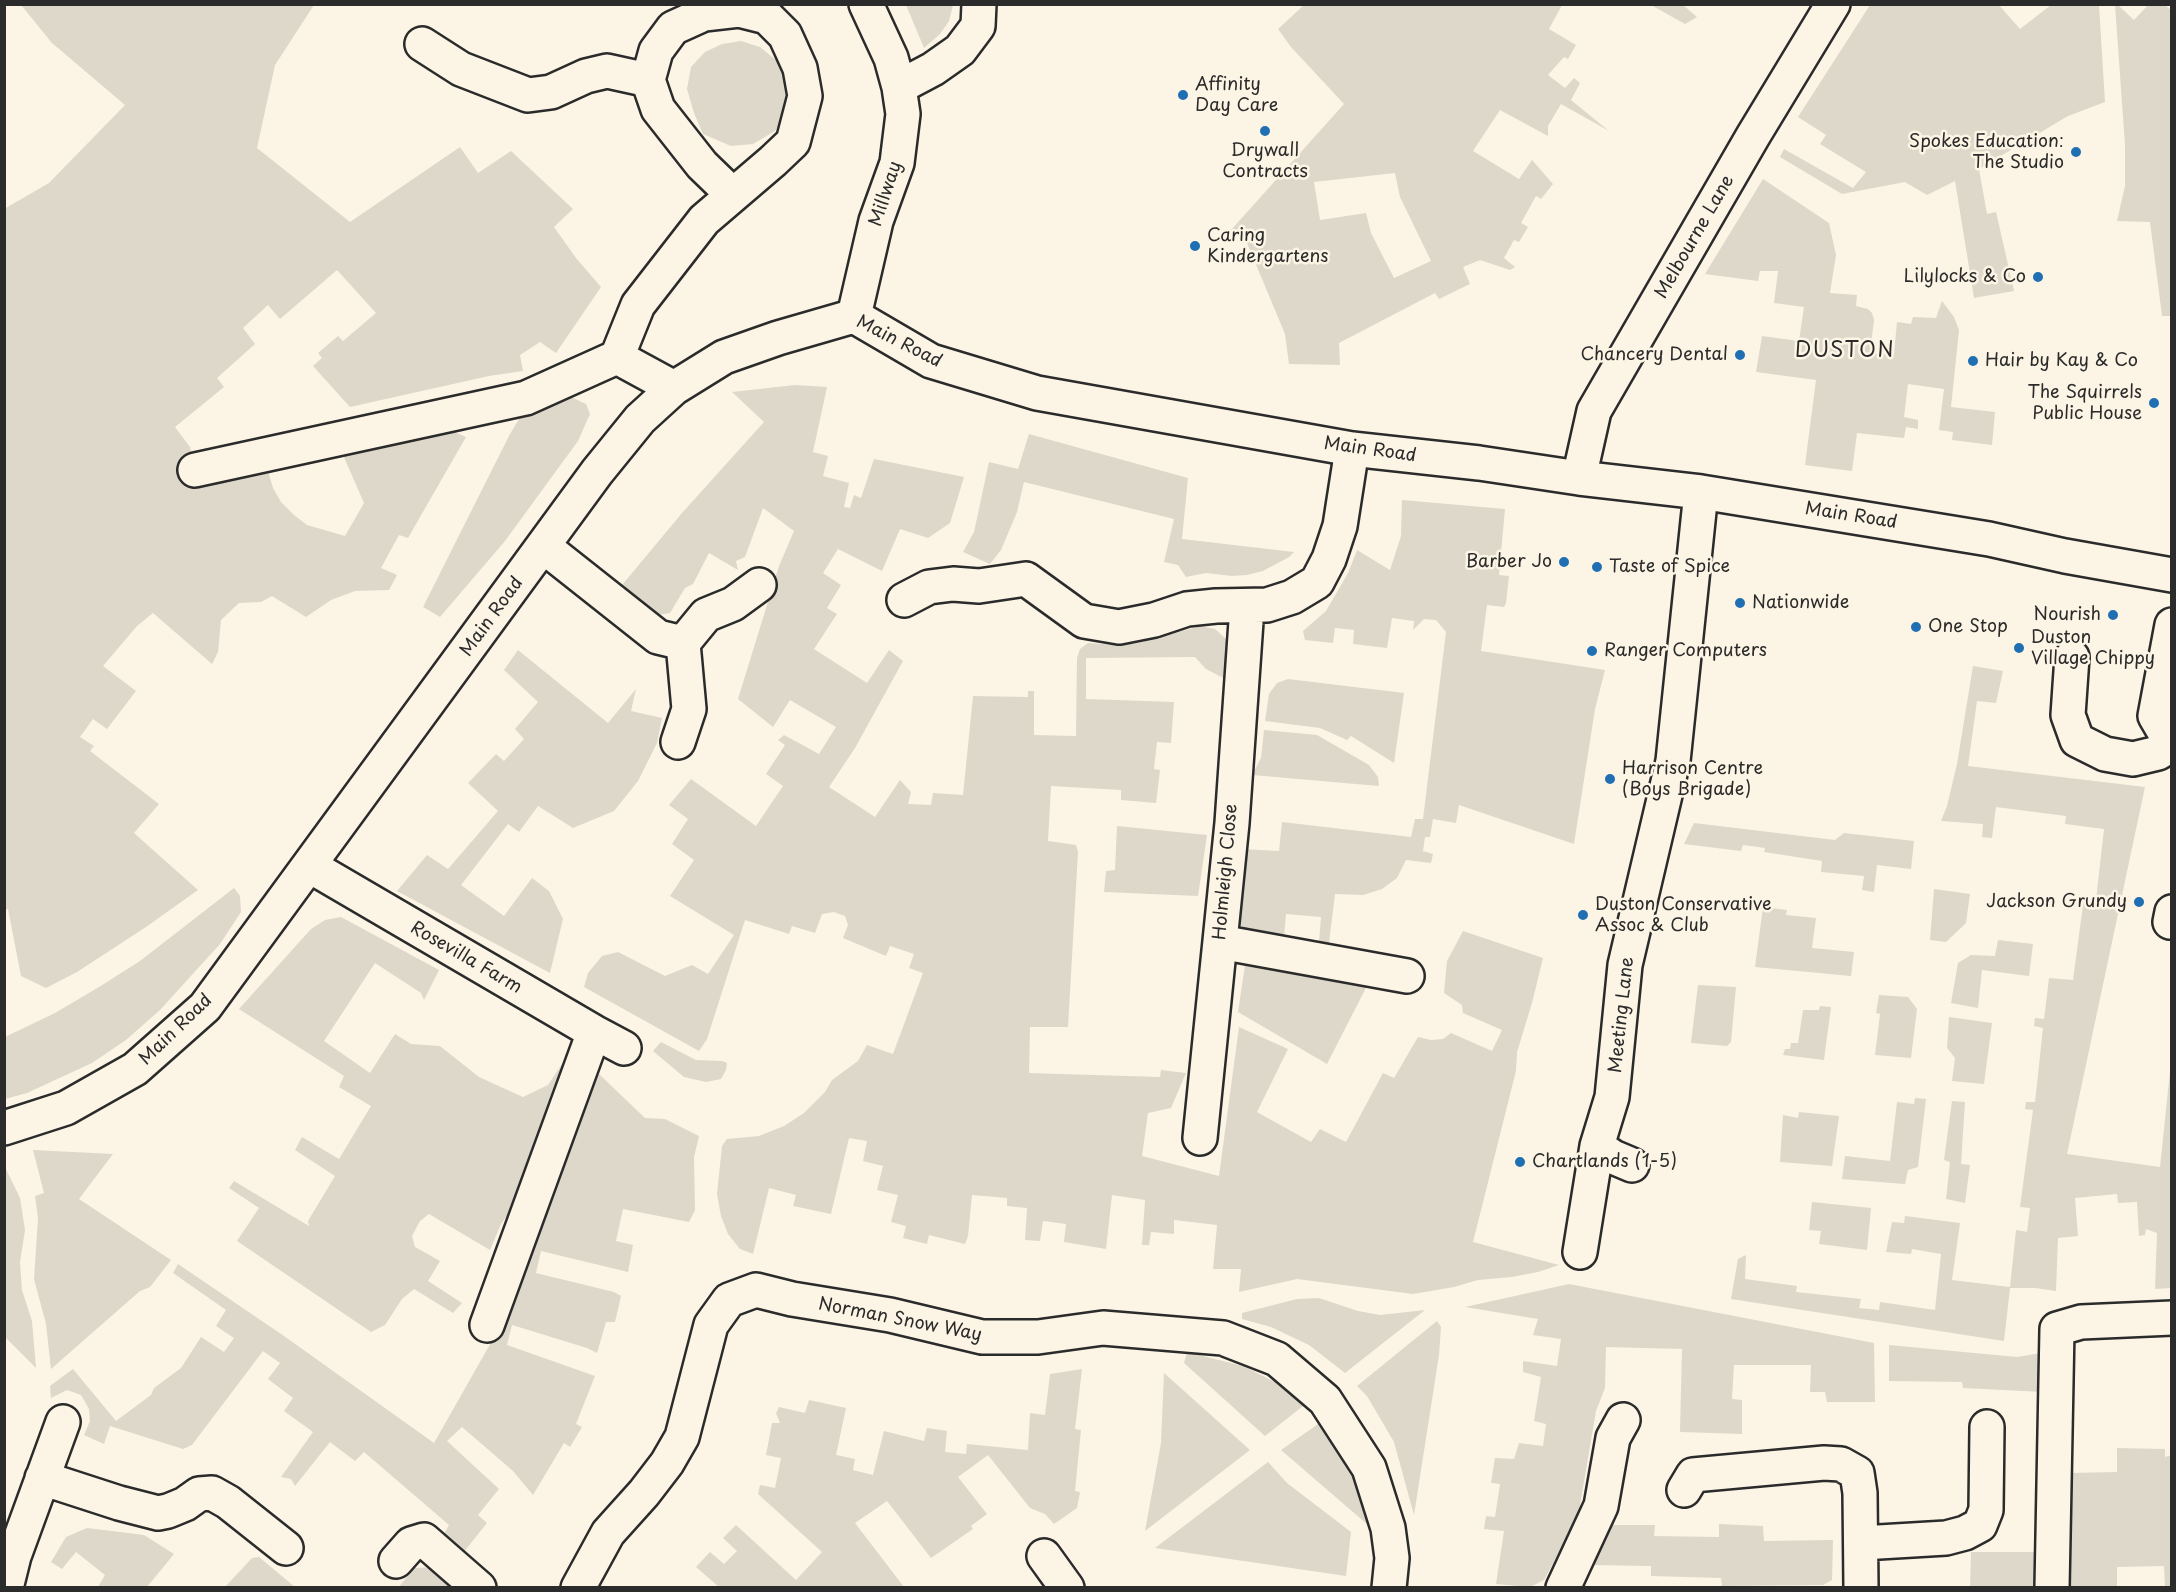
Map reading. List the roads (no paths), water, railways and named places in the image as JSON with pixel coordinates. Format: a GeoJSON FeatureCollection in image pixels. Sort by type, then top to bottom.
{"type":"FeatureCollection","features":[{"type":"Feature","properties":{"kind":"street","name":"Millway"},"geometry":{"type":"LineString","coordinates":[[855,316],[876,221],[897,163],[903,114],[891,57],[866,4]]}},
{"type":"Feature","properties":{"kind":"street"},"geometry":{"type":"LineString","coordinates":[[899,87],[933,69],[960,50],[978,26],[980,4]]}},
{"type":"Feature","properties":{"kind":"street","name":"Melbourne Lane"},"geometry":{"type":"LineString","coordinates":[[1579,478],[1594,411],[1753,135],[1833,4]]}},
{"type":"Feature","properties":{"kind":"street"},"geometry":{"type":"LineString","coordinates":[[195,470],[526,398],[617,357],[638,305],[704,220],[733,195],[793,142],[806,96],[800,68],[785,35],[767,17],[739,10],[704,14],[673,28],[656,51],[648,80],[658,109],[702,165],[733,195]]}},
{"type":"Feature","properties":{"kind":"street"},"geometry":{"type":"LineString","coordinates":[[422,44],[460,69],[528,95],[551,92],[586,76],[607,71],[648,80]]}},
{"type":"Feature","properties":{"kind":"street","name":"Main Road"},"geometry":{"type":"LineString","coordinates":[[4,1128],[66,1108],[135,1069],[205,1006],[597,472],[640,419],[674,388],[724,357],[778,338],[855,316],[931,362],[1036,393],[1352,449],[1701,492],[1989,539],[2065,556],[2172,575]]}},
{"type":"Feature","properties":{"kind":"street"},"geometry":{"type":"LineString","coordinates":[[617,357],[674,388]]}},
{"type":"Feature","properties":{"kind":"street"},"geometry":{"type":"LineString","coordinates":[[904,600],[929,587],[953,584],[979,586],[1026,579],[1084,621],[1119,627],[1154,620],[1187,609],[1268,605],[1292,597],[1317,582],[1329,559],[1340,526],[1352,449]]}},
{"type":"Feature","properties":{"kind":"street","name":"Meeting Lane"},"geometry":{"type":"LineString","coordinates":[[1580,1252],[1597,1146],[1612,1097],[1625,965],[1673,761],[1701,492]]}},
{"type":"Feature","properties":{"kind":"street"},"geometry":{"type":"LineString","coordinates":[[543,546],[658,637],[683,643]]}},
{"type":"Feature","properties":{"kind":"street"},"geometry":{"type":"LineString","coordinates":[[678,742],[689,709],[683,643],[706,615],[733,604],[759,585]]}},
{"type":"Feature","properties":{"kind":"street","name":"Holmleigh Close"},"geometry":{"type":"LineString","coordinates":[[1200,1138],[1232,823],[1247,607]]}},
{"type":"Feature","properties":{"kind":"street"},"geometry":{"type":"LineString","coordinates":[[2072,657],[2068,715],[2077,740],[2105,754],[2133,759],[2158,753],[2171,745],[2155,716],[2172,625]]}},
{"type":"Feature","properties":{"kind":"street","name":"Rosevilla Farm"},"geometry":{"type":"LineString","coordinates":[[310,866],[624,1048]]}},
{"type":"Feature","properties":{"kind":"street"},"geometry":{"type":"LineString","coordinates":[[1220,942],[1407,976]]}},
{"type":"Feature","properties":{"kind":"street"},"geometry":{"type":"LineString","coordinates":[[487,1325],[594,1032]]}},
{"type":"Feature","properties":{"kind":"street"},"geometry":{"type":"LineString","coordinates":[[1597,1146],[1613,1157],[1632,1165]]}},
{"type":"Feature","properties":{"kind":"street","name":"Norman Snow Way"},"geometry":{"type":"LineString","coordinates":[[578,1587],[608,1533],[644,1493],[667,1463],[682,1437],[711,1325],[729,1300],[756,1290],[792,1299],[890,1315],[982,1337],[1038,1337],[1103,1328],[1223,1338],[1277,1359],[1326,1400],[1369,1468],[1388,1528],[1392,1558],[1389,1587]]}},
{"type":"Feature","properties":{"kind":"street"},"geometry":{"type":"LineString","coordinates":[[2052,1587],[2057,1329],[2081,1322],[2172,1318]]}},
{"type":"Feature","properties":{"kind":"street"},"geometry":{"type":"LineString","coordinates":[[1563,1587],[1601,1506],[1613,1438],[1623,1420]]}},
{"type":"Feature","properties":{"kind":"street"},"geometry":{"type":"LineString","coordinates":[[6,1587],[14,1556],[63,1422]]}},
{"type":"Feature","properties":{"kind":"street"},"geometry":{"type":"LineString","coordinates":[[1862,1543],[1946,1538],[1965,1533],[1980,1525],[1986,1510],[1988,1427]]}},
{"type":"Feature","properties":{"kind":"street"},"geometry":{"type":"LineString","coordinates":[[1684,1490],[1693,1475],[1824,1463],[1841,1464],[1857,1473],[1862,1543],[1861,1587]]}},
{"type":"Feature","properties":{"kind":"street"},"geometry":{"type":"LineString","coordinates":[[42,1478],[158,1513],[185,1504],[199,1494],[212,1493],[228,1502],[286,1548]]}},
{"type":"Feature","properties":{"kind":"street"},"geometry":{"type":"LineString","coordinates":[[396,1561],[411,1544],[424,1540],[479,1587]]}},
{"type":"Feature","properties":{"kind":"street"},"geometry":{"type":"LineString","coordinates":[[1044,1556],[1067,1587]]}},
{"type":"Feature","properties":{"kind":"place","name":"Affinity Day Care"},"geometry":{"type":"Point","coordinates":[1183,95]}},
{"type":"Feature","properties":{"kind":"place","name":"Drywall Contracts"},"geometry":{"type":"Point","coordinates":[1265,131]}},
{"type":"Feature","properties":{"kind":"place","name":"Spokes Education: The Studio"},"geometry":{"type":"Point","coordinates":[2076,152]}},
{"type":"Feature","properties":{"kind":"place","name":"Caring Kindergartens"},"geometry":{"type":"Point","coordinates":[1195,246]}},
{"type":"Feature","properties":{"kind":"place","name":"Lilylocks & Co"},"geometry":{"type":"Point","coordinates":[2038,277]}},
{"type":"Feature","properties":{"kind":"place","name":"Chancery Dental"},"geometry":{"type":"Point","coordinates":[1740,355]}},
{"type":"Feature","properties":{"kind":"place","name":"Hair by Kay & Co"},"geometry":{"type":"Point","coordinates":[1973,361]}},
{"type":"Feature","properties":{"kind":"place","name":"The Squirrels Public House"},"geometry":{"type":"Point","coordinates":[2154,403]}},
{"type":"Feature","properties":{"kind":"place","name":"Barber Jo"},"geometry":{"type":"Point","coordinates":[1564,562]}},
{"type":"Feature","properties":{"kind":"place","name":"Taste of Spice"},"geometry":{"type":"Point","coordinates":[1597,567]}},
{"type":"Feature","properties":{"kind":"place","name":"Nationwide"},"geometry":{"type":"Point","coordinates":[1740,603]}},
{"type":"Feature","properties":{"kind":"place","name":"Nourish"},"geometry":{"type":"Point","coordinates":[2113,615]}},
{"type":"Feature","properties":{"kind":"place","name":"One Stop"},"geometry":{"type":"Point","coordinates":[1916,627]}},
{"type":"Feature","properties":{"kind":"place","name":"Duston Village Chippy"},"geometry":{"type":"Point","coordinates":[2019,648]}},
{"type":"Feature","properties":{"kind":"place","name":"Ranger Computers"},"geometry":{"type":"Point","coordinates":[1592,651]}},
{"type":"Feature","properties":{"kind":"place","name":"Harrison Centre (Boys Brigade)"},"geometry":{"type":"Point","coordinates":[1610,779]}},
{"type":"Feature","properties":{"kind":"place","name":"Jackson Grundy"},"geometry":{"type":"Point","coordinates":[2139,902]}},
{"type":"Feature","properties":{"kind":"place","name":"Duston Conservative Assoc & Club"},"geometry":{"type":"Point","coordinates":[1583,915]}},
{"type":"Feature","properties":{"kind":"place","name":"Chartlands (1-5)"},"geometry":{"type":"Point","coordinates":[1520,1162]}},
{"type":"Feature","properties":{"kind":"district","name":"DUSTON"},"geometry":{"type":"Point","coordinates":[1845,351]}}]}
